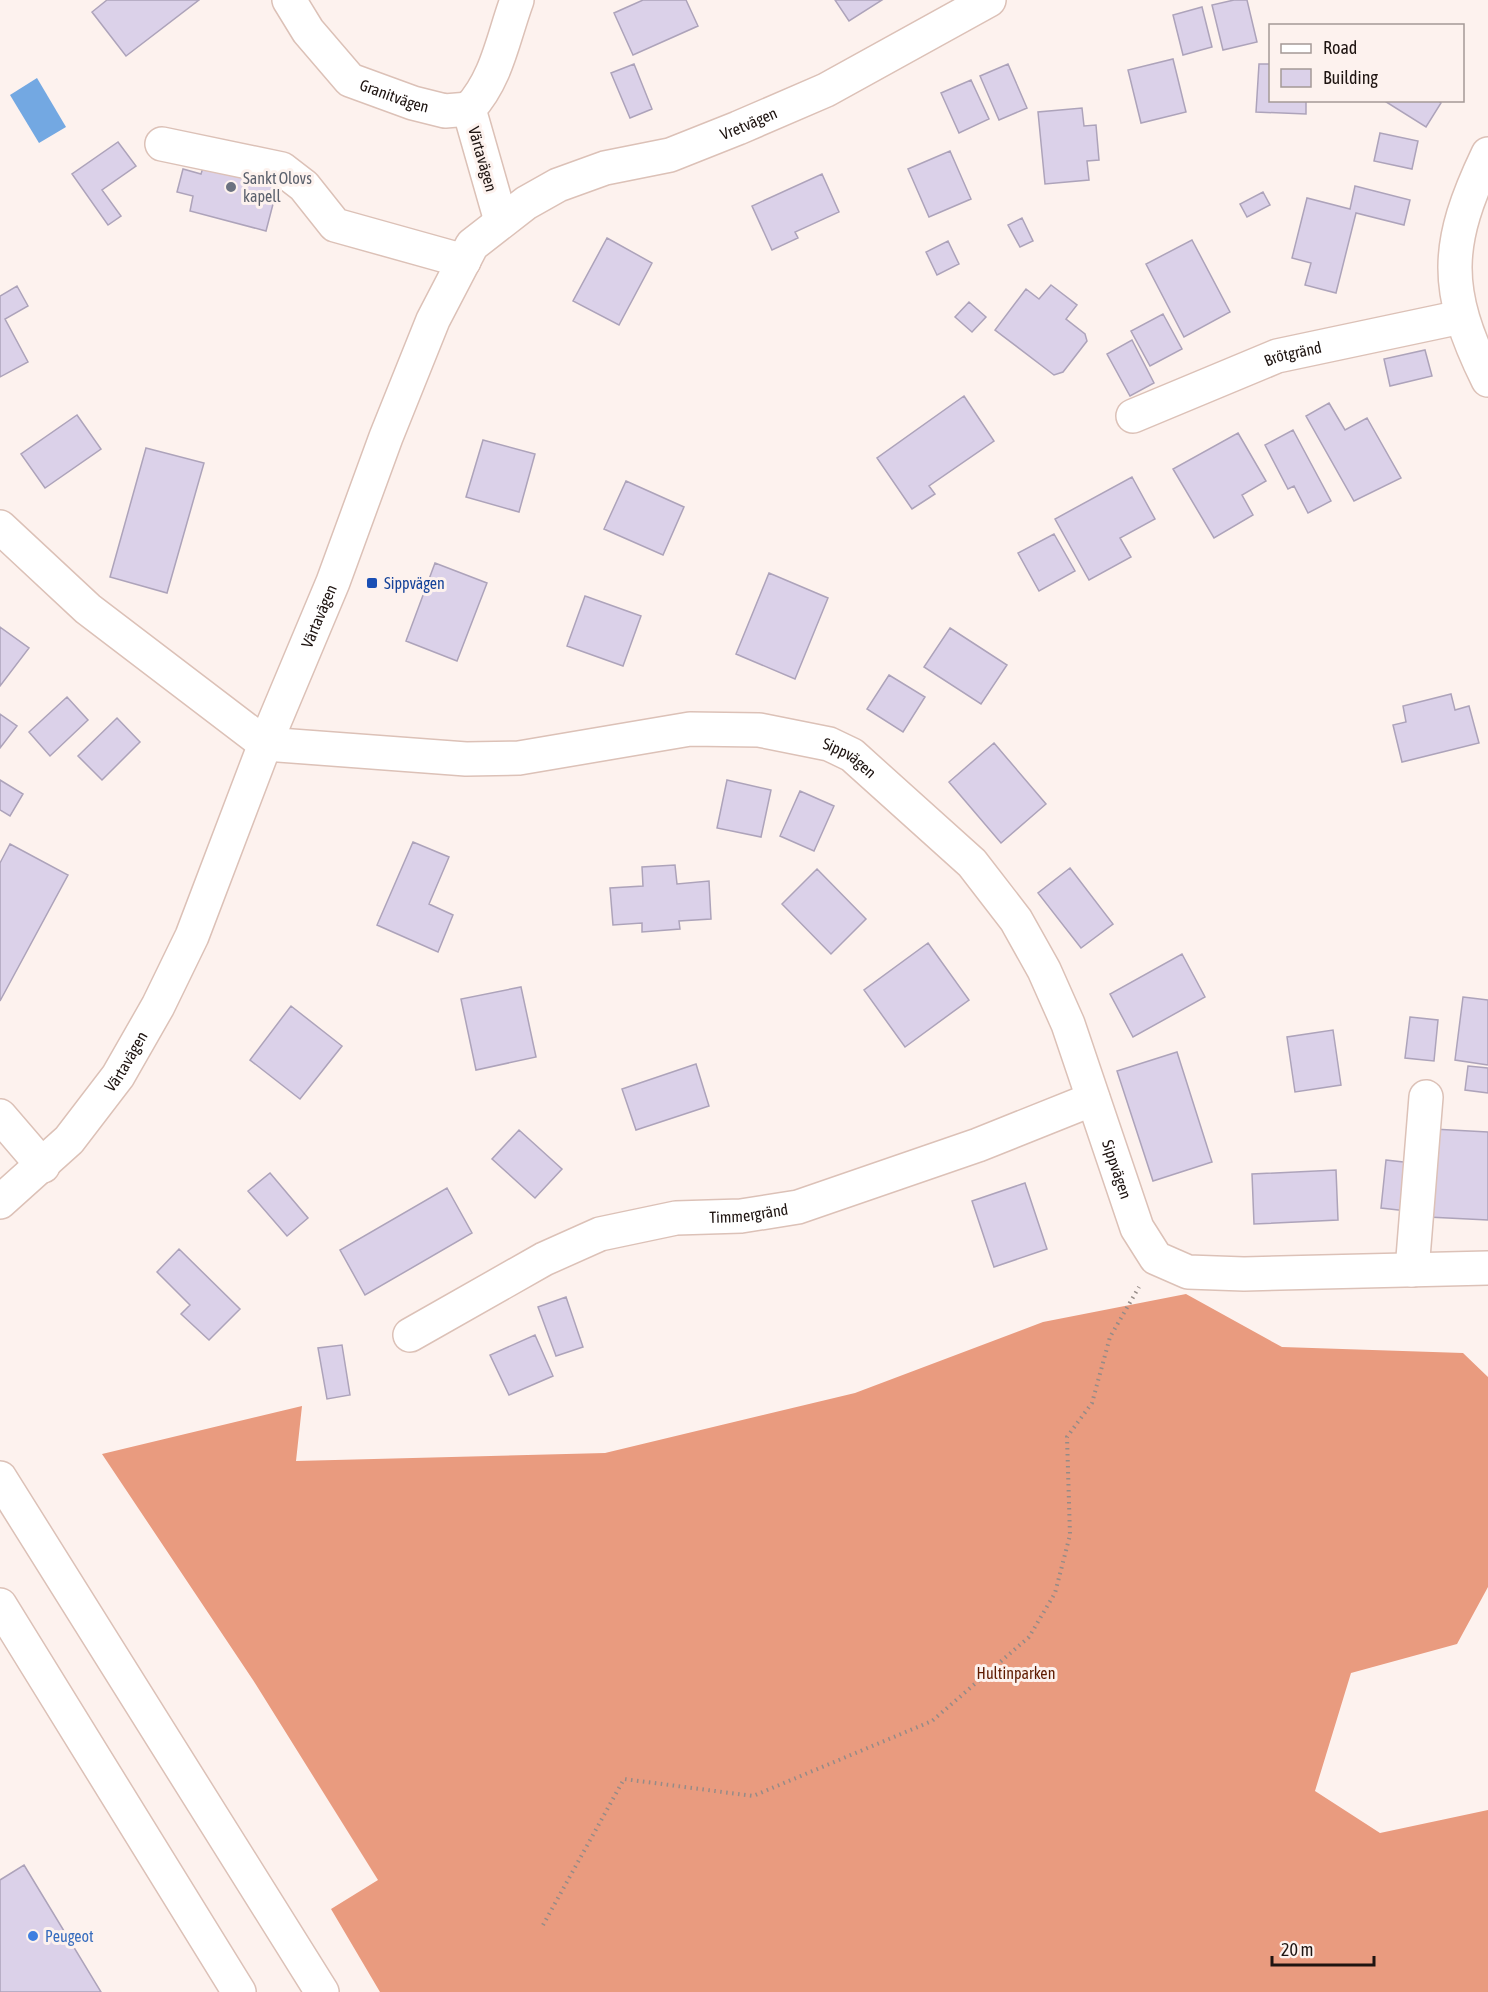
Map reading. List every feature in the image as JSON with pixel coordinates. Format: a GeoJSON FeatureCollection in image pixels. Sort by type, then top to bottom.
{"type":"FeatureCollection","features":[{"type":"Feature","properties":{"kind":"main road","name":"Granitvägen"},"geometry":{"type":"LineString","coordinates":[[289,0],[308,31],[350,80],[413,103],[445,111],[469,109]]}},
{"type":"Feature","properties":{"kind":"main road","name":"Värtavägen"},"geometry":{"type":"LineString","coordinates":[[0,1202],[43,1166],[69,1140],[118,1076],[158,1006],[192,936],[265,744],[333,582],[386,437],[433,320],[472,245],[501,221],[469,109],[482,95],[495,67],[517,0]]}},
{"type":"Feature","properties":{"kind":"main road","name":"Vretvägen"},"geometry":{"type":"LineString","coordinates":[[501,221],[558,185],[605,168],[670,155],[826,90],[989,0]]}},
{"type":"Feature","properties":{"kind":"main road"},"geometry":{"type":"LineString","coordinates":[[162,144],[282,169],[304,186],[335,225],[464,261]]}},
{"type":"Feature","properties":{"kind":"main road"},"geometry":{"type":"LineString","coordinates":[[1488,154],[1468,196],[1455,248],[1456,291],[1461,317],[1468,340],[1488,380]]}},
{"type":"Feature","properties":{"kind":"main road","name":"Brötgränd"},"geometry":{"type":"LineString","coordinates":[[1133,416],[1277,356],[1461,317]]}},
{"type":"Feature","properties":{"kind":"main road"},"geometry":{"type":"LineString","coordinates":[[0,527],[88,609],[265,744]]}},
{"type":"Feature","properties":{"kind":"main road","name":"Sippvägen"},"geometry":{"type":"LineString","coordinates":[[265,744],[441,755],[466,759],[519,758],[690,729],[759,730],[829,744],[852,755],[972,862],[1010,912],[1044,970],[1068,1024],[1137,1228],[1156,1258]]}},
{"type":"Feature","properties":{"kind":"main road"},"geometry":{"type":"LineString","coordinates":[[1412,1270],[1426,1097]]}},
{"type":"Feature","properties":{"kind":"main road","name":"Timmergränd"},"geometry":{"type":"LineString","coordinates":[[410,1335],[544,1259],[600,1234],[676,1218],[741,1216],[798,1207],[978,1145],[1093,1099]]}},
{"type":"Feature","properties":{"kind":"main road"},"geometry":{"type":"LineString","coordinates":[[0,1116],[43,1166]]}},
{"type":"Feature","properties":{"kind":"main road"},"geometry":{"type":"LineString","coordinates":[[1156,1258],[1188,1272],[1488,1268]]}},
{"type":"Feature","properties":{"kind":"main road"},"geometry":{"type":"LineString","coordinates":[[0,1478],[322,1992]]}},
{"type":"Feature","properties":{"kind":"main road"},"geometry":{"type":"LineString","coordinates":[[0,1605],[239,1992]]}},
{"type":"Feature","properties":{"kind":"path"},"geometry":{"type":"LineString","coordinates":[[543,1925],[624,1779],[753,1796],[932,1721],[1029,1637],[1054,1593],[1070,1535],[1067,1437],[1092,1403],[1110,1337],[1156,1258]]}},
{"type":"Feature","properties":{"kind":"green space","name":"Hultinparken"},"geometry":{"type":"Polygon","coordinates":[[[1186,1294],[1282,1347],[1463,1353],[1488,1377],[1488,1587],[1457,1644],[1351,1673],[1315,1791],[1380,1833],[1488,1810],[1488,1992],[380,1992],[331,1909],[378,1880],[253,1680],[102,1454],[302,1406],[296,1461],[605,1453],[855,1393],[1043,1322],[1186,1294]]]}},
{"type":"Feature","properties":{"kind":"water"},"geometry":{"type":"Polygon","coordinates":[[[37,78],[66,127],[39,143],[10,95],[37,78]]]}},
{"type":"Feature","properties":{"kind":"building"},"geometry":{"type":"Polygon","coordinates":[[[107,0],[199,0],[126,56],[92,12],[107,0]]]}},
{"type":"Feature","properties":{"kind":"building"},"geometry":{"type":"Polygon","coordinates":[[[643,0],[686,0],[698,26],[633,55],[614,13],[643,0]]]}},
{"type":"Feature","properties":{"kind":"building"},"geometry":{"type":"Polygon","coordinates":[[[835,0],[882,0],[849,21],[835,0]]]}},
{"type":"Feature","properties":{"kind":"building"},"geometry":{"type":"Polygon","coordinates":[[[1234,0],[1247,0],[1257,42],[1223,50],[1212,5],[1234,0]]]}},
{"type":"Feature","properties":{"kind":"building"},"geometry":{"type":"Polygon","coordinates":[[[1202,7],[1212,47],[1183,55],[1173,15],[1202,7]]]}},
{"type":"Feature","properties":{"kind":"building"},"geometry":{"type":"Polygon","coordinates":[[[1173,59],[1186,112],[1141,123],[1128,70],[1173,59]]]}},
{"type":"Feature","properties":{"kind":"building"},"geometry":{"type":"Polygon","coordinates":[[[634,64],[652,109],[630,118],[611,73],[634,64]]]}},
{"type":"Feature","properties":{"kind":"building"},"geometry":{"type":"Polygon","coordinates":[[[1008,64],[1027,108],[999,120],[980,76],[1008,64]]]}},
{"type":"Feature","properties":{"kind":"building"},"geometry":{"type":"Polygon","coordinates":[[[1259,64],[1269,64],[1269,102],[1306,102],[1306,114],[1256,112],[1259,64]]]}},
{"type":"Feature","properties":{"kind":"building"},"geometry":{"type":"Polygon","coordinates":[[[971,80],[989,119],[959,133],[941,93],[971,80]]]}},
{"type":"Feature","properties":{"kind":"building"},"geometry":{"type":"Polygon","coordinates":[[[1386,102],[1440,102],[1426,127],[1386,102]]]}},
{"type":"Feature","properties":{"kind":"building"},"geometry":{"type":"Polygon","coordinates":[[[1082,108],[1084,126],[1096,125],[1099,160],[1087,161],[1089,180],[1045,184],[1038,112],[1082,108]]]}},
{"type":"Feature","properties":{"kind":"building"},"geometry":{"type":"Polygon","coordinates":[[[1380,133],[1418,141],[1412,169],[1374,161],[1380,133]]]}},
{"type":"Feature","properties":{"kind":"building"},"geometry":{"type":"Polygon","coordinates":[[[118,142],[136,166],[102,190],[121,216],[108,225],[72,174],[118,142]]]}},
{"type":"Feature","properties":{"kind":"building"},"geometry":{"type":"Polygon","coordinates":[[[950,151],[971,199],[929,217],[908,169],[950,151]]]}},
{"type":"Feature","properties":{"kind":"building"},"geometry":{"type":"Polygon","coordinates":[[[205,161],[279,181],[266,231],[190,211],[193,196],[177,192],[183,169],[201,174],[205,161]]]}},
{"type":"Feature","properties":{"kind":"building"},"geometry":{"type":"Polygon","coordinates":[[[822,174],[839,212],[795,232],[798,238],[772,250],[752,206],[822,174]]]}},
{"type":"Feature","properties":{"kind":"building"},"geometry":{"type":"Polygon","coordinates":[[[1355,186],[1410,200],[1404,225],[1356,213],[1336,293],[1305,285],[1311,263],[1292,258],[1307,198],[1350,209],[1355,186]]]}},
{"type":"Feature","properties":{"kind":"building"},"geometry":{"type":"Polygon","coordinates":[[[1263,192],[1270,205],[1247,217],[1240,204],[1263,192]]]}},
{"type":"Feature","properties":{"kind":"building"},"geometry":{"type":"Polygon","coordinates":[[[1022,218],[1033,241],[1020,247],[1008,225],[1022,218]]]}},
{"type":"Feature","properties":{"kind":"building"},"geometry":{"type":"Polygon","coordinates":[[[607,238],[652,263],[619,325],[573,301],[607,238]]]}},
{"type":"Feature","properties":{"kind":"building"},"geometry":{"type":"Polygon","coordinates":[[[1192,240],[1230,312],[1184,337],[1146,264],[1192,240]]]}},
{"type":"Feature","properties":{"kind":"building"},"geometry":{"type":"Polygon","coordinates":[[[948,241],[959,264],[937,275],[926,252],[948,241]]]}},
{"type":"Feature","properties":{"kind":"building"},"geometry":{"type":"Polygon","coordinates":[[[1051,285],[1077,305],[1066,319],[1085,334],[1087,341],[1063,372],[1054,375],[995,330],[1026,289],[1039,299],[1051,285]]]}},
{"type":"Feature","properties":{"kind":"building"},"geometry":{"type":"Polygon","coordinates":[[[17,286],[28,306],[5,319],[28,362],[0,377],[0,296],[17,286]]]}},
{"type":"Feature","properties":{"kind":"building"},"geometry":{"type":"Polygon","coordinates":[[[969,302],[986,317],[972,332],[955,317],[969,302]]]}},
{"type":"Feature","properties":{"kind":"building"},"geometry":{"type":"Polygon","coordinates":[[[1163,314],[1182,349],[1150,366],[1131,331],[1163,314]]]}},
{"type":"Feature","properties":{"kind":"building"},"geometry":{"type":"Polygon","coordinates":[[[1132,340],[1154,383],[1130,396],[1107,354],[1132,340]]]}},
{"type":"Feature","properties":{"kind":"building"},"geometry":{"type":"Polygon","coordinates":[[[1425,350],[1432,376],[1390,386],[1384,359],[1425,350]]]}},
{"type":"Feature","properties":{"kind":"building"},"geometry":{"type":"Polygon","coordinates":[[[964,396],[994,441],[929,486],[935,494],[912,509],[877,458],[964,396]]]}},
{"type":"Feature","properties":{"kind":"building"},"geometry":{"type":"Polygon","coordinates":[[[1329,403],[1345,430],[1367,418],[1401,478],[1354,501],[1306,416],[1329,403]]]}},
{"type":"Feature","properties":{"kind":"building"},"geometry":{"type":"Polygon","coordinates":[[[77,415],[101,449],[45,488],[21,454],[77,415]]]}},
{"type":"Feature","properties":{"kind":"building"},"geometry":{"type":"Polygon","coordinates":[[[1293,430],[1331,501],[1308,513],[1294,486],[1288,489],[1265,445],[1293,430]]]}},
{"type":"Feature","properties":{"kind":"building"},"geometry":{"type":"Polygon","coordinates":[[[1238,433],[1266,481],[1242,495],[1253,515],[1214,538],[1173,469],[1238,433]]]}},
{"type":"Feature","properties":{"kind":"building"},"geometry":{"type":"Polygon","coordinates":[[[483,440],[535,454],[519,512],[466,497],[483,440]]]}},
{"type":"Feature","properties":{"kind":"building"},"geometry":{"type":"Polygon","coordinates":[[[146,448],[204,463],[167,593],[110,577],[146,448]]]}},
{"type":"Feature","properties":{"kind":"building"},"geometry":{"type":"Polygon","coordinates":[[[1132,477],[1155,519],[1120,538],[1131,557],[1089,580],[1055,519],[1132,477]]]}},
{"type":"Feature","properties":{"kind":"building"},"geometry":{"type":"Polygon","coordinates":[[[626,481],[684,507],[663,555],[604,529],[626,481]]]}},
{"type":"Feature","properties":{"kind":"building"},"geometry":{"type":"Polygon","coordinates":[[[1054,534],[1075,571],[1039,591],[1018,553],[1054,534]]]}},
{"type":"Feature","properties":{"kind":"building"},"geometry":{"type":"Polygon","coordinates":[[[435,563],[487,583],[457,661],[406,641],[435,563]]]}},
{"type":"Feature","properties":{"kind":"building"},"geometry":{"type":"Polygon","coordinates":[[[769,573],[828,598],[795,679],[736,654],[769,573]]]}},
{"type":"Feature","properties":{"kind":"building"},"geometry":{"type":"Polygon","coordinates":[[[585,596],[641,616],[623,666],[567,646],[585,596]]]}},
{"type":"Feature","properties":{"kind":"building"},"geometry":{"type":"Polygon","coordinates":[[[0,627],[29,648],[0,686],[0,627]]]}},
{"type":"Feature","properties":{"kind":"building"},"geometry":{"type":"Polygon","coordinates":[[[950,628],[1007,665],[981,704],[924,667],[950,628]]]}},
{"type":"Feature","properties":{"kind":"building"},"geometry":{"type":"Polygon","coordinates":[[[889,675],[925,697],[903,732],[867,709],[889,675]]]}},
{"type":"Feature","properties":{"kind":"building"},"geometry":{"type":"Polygon","coordinates":[[[1451,694],[1455,710],[1469,706],[1479,743],[1402,762],[1393,725],[1406,722],[1403,706],[1451,694]]]}},
{"type":"Feature","properties":{"kind":"building"},"geometry":{"type":"Polygon","coordinates":[[[67,697],[88,720],[50,756],[29,732],[67,697]]]}},
{"type":"Feature","properties":{"kind":"building"},"geometry":{"type":"Polygon","coordinates":[[[0,714],[17,726],[0,748],[0,714]]]}},
{"type":"Feature","properties":{"kind":"building"},"geometry":{"type":"Polygon","coordinates":[[[117,718],[140,742],[102,780],[78,756],[117,718]]]}},
{"type":"Feature","properties":{"kind":"building"},"geometry":{"type":"Polygon","coordinates":[[[994,743],[1046,804],[1001,843],[949,782],[994,743]]]}},
{"type":"Feature","properties":{"kind":"building"},"geometry":{"type":"Polygon","coordinates":[[[0,780],[23,794],[10,816],[0,810],[0,780]]]}},
{"type":"Feature","properties":{"kind":"building"},"geometry":{"type":"Polygon","coordinates":[[[727,780],[771,790],[761,837],[717,828],[727,780]]]}},
{"type":"Feature","properties":{"kind":"building"},"geometry":{"type":"Polygon","coordinates":[[[800,791],[834,806],[814,851],[780,836],[800,791]]]}},
{"type":"Feature","properties":{"kind":"building"},"geometry":{"type":"Polygon","coordinates":[[[413,842],[449,857],[429,904],[453,915],[438,952],[377,925],[413,842]]]}},
{"type":"Feature","properties":{"kind":"building"},"geometry":{"type":"Polygon","coordinates":[[[10,844],[68,875],[0,1001],[0,863],[10,844]]]}},
{"type":"Feature","properties":{"kind":"building"},"geometry":{"type":"Polygon","coordinates":[[[675,865],[677,884],[709,881],[711,919],[679,921],[680,929],[642,932],[642,923],[613,925],[610,888],[643,886],[642,867],[675,865]]]}},
{"type":"Feature","properties":{"kind":"building"},"geometry":{"type":"Polygon","coordinates":[[[1070,868],[1113,924],[1081,948],[1038,893],[1070,868]]]}},
{"type":"Feature","properties":{"kind":"building"},"geometry":{"type":"Polygon","coordinates":[[[817,869],[866,919],[831,954],[782,904],[817,869]]]}},
{"type":"Feature","properties":{"kind":"building"},"geometry":{"type":"Polygon","coordinates":[[[928,943],[969,1000],[905,1047],[864,990],[928,943]]]}},
{"type":"Feature","properties":{"kind":"building"},"geometry":{"type":"Polygon","coordinates":[[[1182,954],[1205,997],[1133,1037],[1110,994],[1182,954]]]}},
{"type":"Feature","properties":{"kind":"building"},"geometry":{"type":"Polygon","coordinates":[[[521,987],[536,1057],[476,1070],[461,999],[521,987]]]}},
{"type":"Feature","properties":{"kind":"building"},"geometry":{"type":"Polygon","coordinates":[[[1463,997],[1488,1000],[1488,1065],[1455,1060],[1463,997]]]}},
{"type":"Feature","properties":{"kind":"building"},"geometry":{"type":"Polygon","coordinates":[[[291,1006],[342,1046],[300,1099],[250,1060],[291,1006]]]}},
{"type":"Feature","properties":{"kind":"building"},"geometry":{"type":"Polygon","coordinates":[[[1410,1017],[1438,1020],[1434,1061],[1405,1058],[1410,1017]]]}},
{"type":"Feature","properties":{"kind":"building"},"geometry":{"type":"Polygon","coordinates":[[[1333,1030],[1341,1085],[1295,1092],[1287,1037],[1333,1030]]]}},
{"type":"Feature","properties":{"kind":"building"},"geometry":{"type":"Polygon","coordinates":[[[1177,1052],[1212,1162],[1153,1181],[1117,1071],[1177,1052]]]}},
{"type":"Feature","properties":{"kind":"building"},"geometry":{"type":"Polygon","coordinates":[[[696,1064],[709,1106],[636,1130],[622,1089],[696,1064]]]}},
{"type":"Feature","properties":{"kind":"building"},"geometry":{"type":"Polygon","coordinates":[[[1468,1066],[1488,1068],[1488,1093],[1465,1090],[1468,1066]]]}},
{"type":"Feature","properties":{"kind":"building"},"geometry":{"type":"Polygon","coordinates":[[[1433,1129],[1488,1132],[1488,1220],[1428,1217],[1433,1129]]]}},
{"type":"Feature","properties":{"kind":"building"},"geometry":{"type":"Polygon","coordinates":[[[519,1130],[562,1169],[535,1198],[492,1159],[519,1130]]]}},
{"type":"Feature","properties":{"kind":"building"},"geometry":{"type":"Polygon","coordinates":[[[1386,1160],[1412,1163],[1407,1211],[1381,1208],[1386,1160]]]}},
{"type":"Feature","properties":{"kind":"building"},"geometry":{"type":"Polygon","coordinates":[[[1336,1170],[1338,1220],[1254,1224],[1252,1174],[1336,1170]]]}},
{"type":"Feature","properties":{"kind":"building"},"geometry":{"type":"Polygon","coordinates":[[[270,1173],[308,1218],[287,1236],[248,1191],[270,1173]]]}},
{"type":"Feature","properties":{"kind":"building"},"geometry":{"type":"Polygon","coordinates":[[[1025,1183],[1047,1249],[994,1267],[972,1201],[1025,1183]]]}},
{"type":"Feature","properties":{"kind":"building"},"geometry":{"type":"Polygon","coordinates":[[[447,1188],[472,1233],[365,1295],[340,1250],[447,1188]]]}},
{"type":"Feature","properties":{"kind":"building"},"geometry":{"type":"Polygon","coordinates":[[[179,1249],[240,1309],[209,1340],[181,1314],[190,1305],[157,1272],[179,1249]]]}},
{"type":"Feature","properties":{"kind":"building"},"geometry":{"type":"Polygon","coordinates":[[[566,1297],[583,1347],[556,1356],[538,1307],[566,1297]]]}},
{"type":"Feature","properties":{"kind":"building"},"geometry":{"type":"Polygon","coordinates":[[[535,1335],[553,1376],[509,1395],[490,1355],[535,1335]]]}},
{"type":"Feature","properties":{"kind":"building"},"geometry":{"type":"Polygon","coordinates":[[[342,1345],[350,1395],[327,1399],[318,1348],[342,1345]]]}},
{"type":"Feature","properties":{"kind":"building","name":"Peugeot"},"geometry":{"type":"Polygon","coordinates":[[[24,1865],[101,1992],[0,1992],[0,1880],[24,1865]]]}},
{"type":"Feature","properties":{"kind":"place","name":"Sankt Olovs kapell"},"geometry":{"type":"Point","coordinates":[231,187]}},
{"type":"Feature","properties":{"kind":"place","name":"Sippvägen"},"geometry":{"type":"Point","coordinates":[372,583]}},
{"type":"Feature","properties":{"kind":"place","name":"Peugeot"},"geometry":{"type":"Point","coordinates":[33,1936]}}]}
